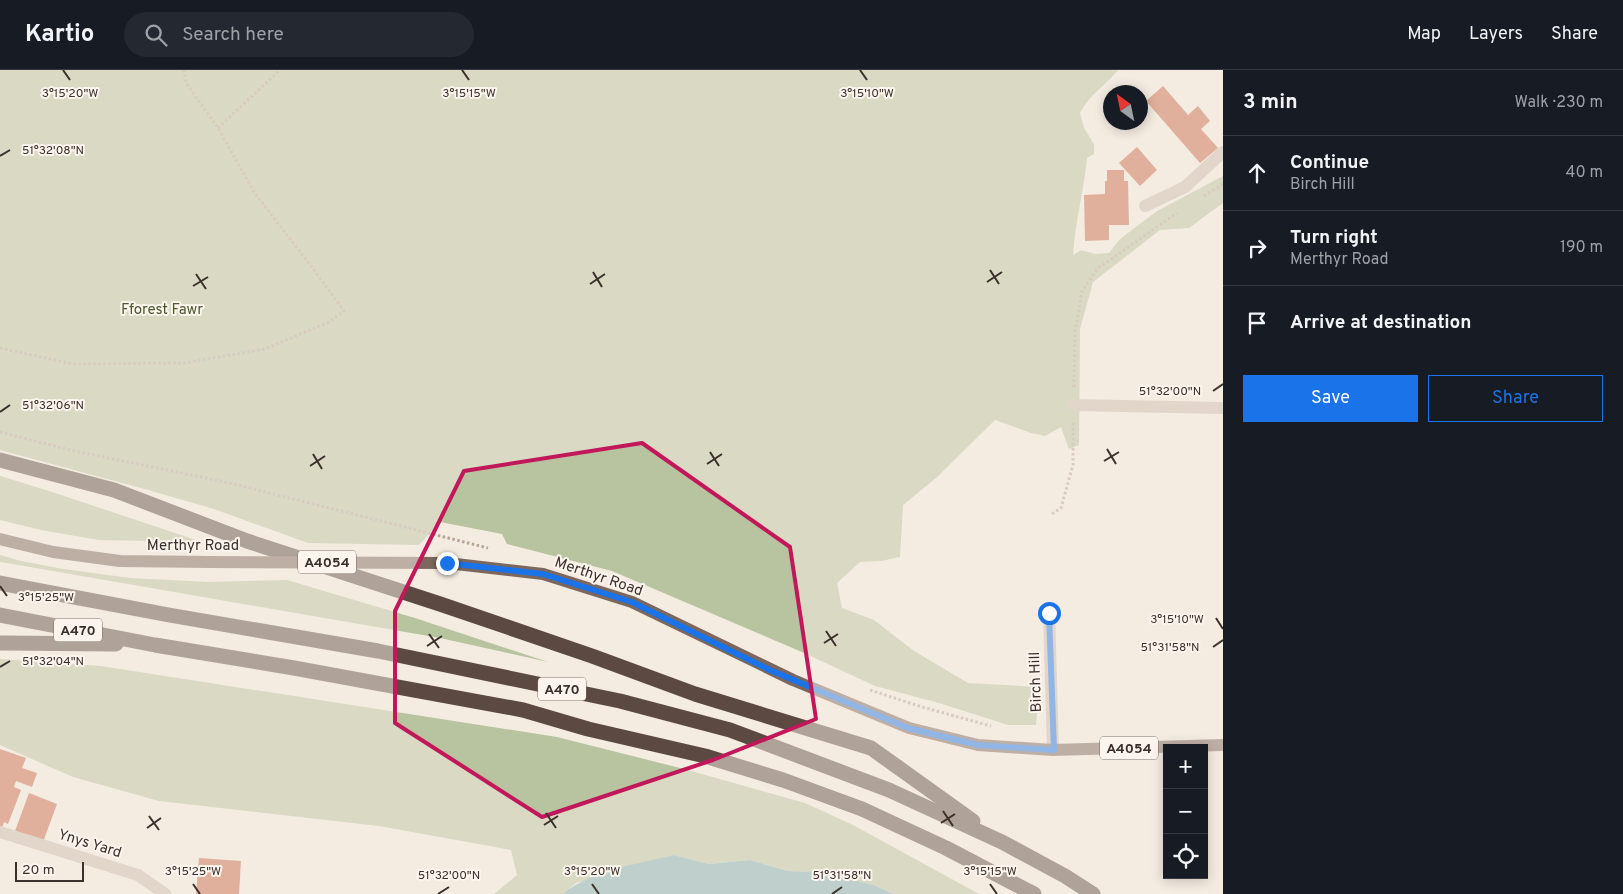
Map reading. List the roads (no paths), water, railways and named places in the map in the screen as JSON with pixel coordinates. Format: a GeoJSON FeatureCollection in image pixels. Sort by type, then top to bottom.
{"type":"FeatureCollection","features":[{"type":"Feature","properties":{"kind":"highway"},"geometry":{"type":"LineString","coordinates":[[0,460],[114,490],[247,541],[440,604],[592,656],[695,694],[871,748],[1002,842]]}},
{"type":"Feature","properties":{"kind":"highway","name":"A470"},"geometry":{"type":"LineString","coordinates":[[0,583],[169,615],[378,651],[629,704],[730,730],[889,790],[1002,842],[1093,894]]}},
{"type":"Feature","properties":{"kind":"highway","name":"A470"},"geometry":{"type":"LineString","coordinates":[[0,615],[155,645],[294,668],[522,710],[706,756],[783,780],[862,809],[946,848],[1034,894]]}},
{"type":"Feature","properties":{"kind":"highway"},"geometry":{"type":"LineString","coordinates":[[0,643],[155,645]]}},
{"type":"Feature","properties":{"kind":"main road","name":"Merthyr Road"},"geometry":{"type":"LineString","coordinates":[[0,539],[53,552],[120,561],[447,563],[543,574],[632,602],[770,670],[908,728],[978,745],[1054,750],[1223,745]]}},
{"type":"Feature","properties":{"kind":"street"},"geometry":{"type":"LineString","coordinates":[[1145,206],[1186,187],[1223,152]]}},
{"type":"Feature","properties":{"kind":"street"},"geometry":{"type":"LineString","coordinates":[[1073,405],[1223,408]]}},
{"type":"Feature","properties":{"kind":"street","name":"Birch Hill"},"geometry":{"type":"LineString","coordinates":[[1049,613],[1054,750]]}},
{"type":"Feature","properties":{"kind":"street","name":"Ynys Yard"},"geometry":{"type":"LineString","coordinates":[[0,832],[138,875],[165,894]]}},
{"type":"Feature","properties":{"kind":"water"},"geometry":{"type":"Polygon","coordinates":[[[674,855],[709,864],[750,860],[788,871],[821,872],[874,885],[893,894],[562,894],[601,873],[674,855]]]}},
{"type":"Feature","properties":{"kind":"park label","name":"Fforest Fawr"},"geometry":{"type":"Point","coordinates":[162,309]}}]}
